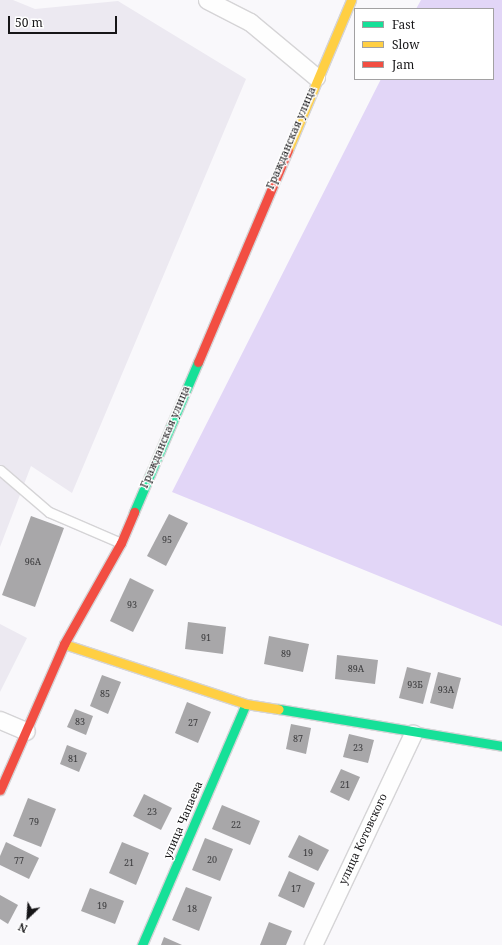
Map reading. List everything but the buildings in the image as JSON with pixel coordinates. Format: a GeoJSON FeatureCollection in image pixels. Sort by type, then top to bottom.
{"type":"FeatureCollection","features":[{"type":"Feature","properties":{"kind":"street","name":"Гражданская улица"},"geometry":{"type":"LineString","coordinates":[[207,0],[250,22],[316,77]]}},
{"type":"Feature","properties":{"kind":"street","name":"Гражданская улица"},"geometry":{"type":"LineString","coordinates":[[0,790],[64,644],[121,543],[316,77],[351,0]]}},
{"type":"Feature","properties":{"kind":"street"},"geometry":{"type":"LineString","coordinates":[[64,644],[246,704],[413,733],[502,746]]}},
{"type":"Feature","properties":{"kind":"street","name":"улица Чапаева"},"geometry":{"type":"LineString","coordinates":[[142,945],[246,704]]}},
{"type":"Feature","properties":{"kind":"street"},"geometry":{"type":"LineString","coordinates":[[0,720],[26,731]]}},
{"type":"Feature","properties":{"kind":"street","name":"улица Котовского"},"geometry":{"type":"LineString","coordinates":[[314,945],[413,733]]}},
{"type":"Feature","properties":{"kind":"lane"},"geometry":{"type":"LineString","coordinates":[[0,470],[49,512],[121,543]]}},
{"type":"Feature","properties":{"kind":"shaded area"},"geometry":{"type":"Polygon","coordinates":[[[0,0],[13,0],[35,9],[118,1],[246,79],[72,493],[31,466],[0,547],[0,0]]]}},
{"type":"Feature","properties":{"kind":"shaded area"},"geometry":{"type":"Polygon","coordinates":[[[421,0],[502,0],[502,626],[172,492],[380,80],[494,80],[494,8],[417,8],[421,0]]]}},
{"type":"Feature","properties":{"kind":"shaded area"},"geometry":{"type":"Polygon","coordinates":[[[0,624],[27,638],[0,692],[0,624]]]}},
{"type":"Feature","properties":{"kind":"traffic: fast"},"geometry":{"type":"LineString","coordinates":[[134,512],[198,362]]}},
{"type":"Feature","properties":{"kind":"traffic: fast"},"geometry":{"type":"LineString","coordinates":[[142,945],[246,704]]}},
{"type":"Feature","properties":{"kind":"traffic: fast"},"geometry":{"type":"LineString","coordinates":[[279,709],[502,746]]}},
{"type":"Feature","properties":{"kind":"traffic: slow"},"geometry":{"type":"LineString","coordinates":[[288,150],[351,0]]}},
{"type":"Feature","properties":{"kind":"traffic: slow"},"geometry":{"type":"LineString","coordinates":[[64,644],[246,704],[279,709]]}},
{"type":"Feature","properties":{"kind":"traffic: jam"},"geometry":{"type":"LineString","coordinates":[[198,362],[288,150]]}},
{"type":"Feature","properties":{"kind":"traffic: jam"},"geometry":{"type":"LineString","coordinates":[[0,790],[64,644],[121,543],[134,512]]}}]}
